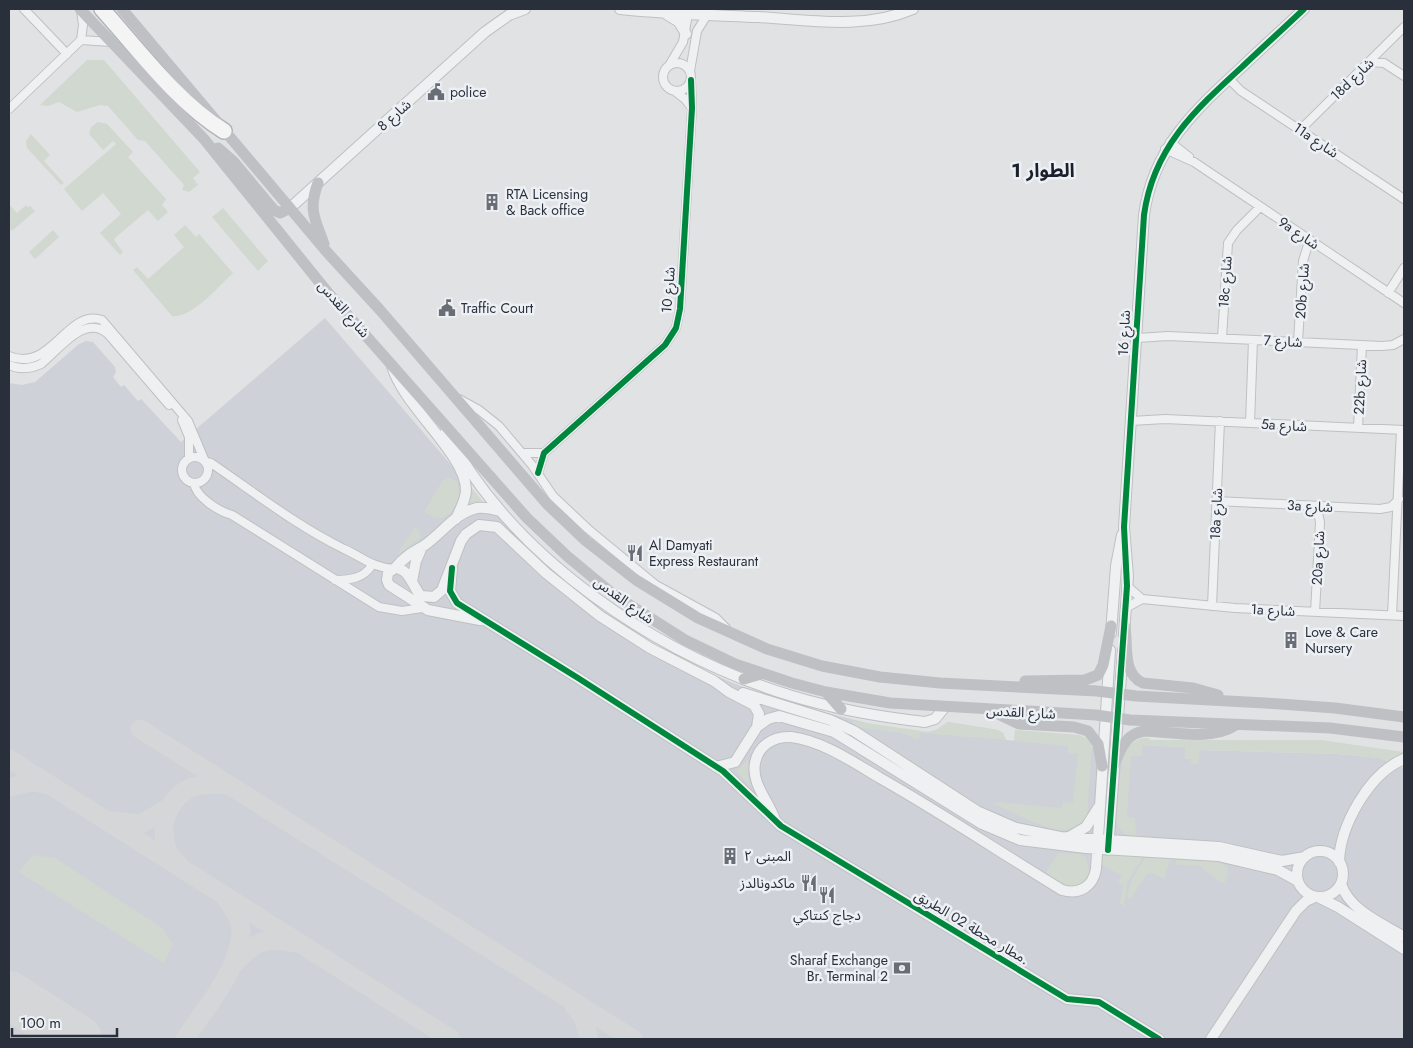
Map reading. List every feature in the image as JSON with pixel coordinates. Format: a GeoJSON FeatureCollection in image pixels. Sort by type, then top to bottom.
{"type":"FeatureCollection","features":[{"type":"Feature","properties":{"kind":"highway"},"geometry":{"type":"LineString","coordinates":[[102,9],[158,71],[206,120],[224,131]]}},
{"type":"Feature","properties":{"kind":"main road","name":"شارع القدس"},"geometry":{"type":"LineString","coordinates":[[80,9],[204,139],[329,294],[390,360],[527,518],[567,556],[614,595],[685,640],[762,674],[826,692],[882,702],[944,708],[1111,718],[1330,728],[1404,737]]}},
{"type":"Feature","properties":{"kind":"main road","name":"شارع القدس"},"geometry":{"type":"LineString","coordinates":[[122,9],[224,131],[529,484],[586,542],[659,595],[730,634],[767,649],[851,672],[910,681],[1108,692],[1136,696],[1335,708],[1404,717]]}},
{"type":"Feature","properties":{"kind":"main road"},"geometry":{"type":"LineString","coordinates":[[204,139],[234,162],[277,212],[284,212],[290,208]]}},
{"type":"Feature","properties":{"kind":"main road"},"geometry":{"type":"LineString","coordinates":[[318,184],[313,200],[313,212],[326,250]]}},
{"type":"Feature","properties":{"kind":"main road"},"geometry":{"type":"LineString","coordinates":[[1001,686],[1032,680],[1085,680],[1094,677],[1103,665],[1111,626]]}},
{"type":"Feature","properties":{"kind":"main road"},"geometry":{"type":"LineString","coordinates":[[1125,627],[1128,666],[1136,679],[1147,683],[1193,688],[1236,701]]}},
{"type":"Feature","properties":{"kind":"main road"},"geometry":{"type":"LineString","coordinates":[[744,679],[762,674]]}},
{"type":"Feature","properties":{"kind":"main road"},"geometry":{"type":"LineString","coordinates":[[826,692],[841,709]]}},
{"type":"Feature","properties":{"kind":"main road"},"geometry":{"type":"LineString","coordinates":[[991,710],[1019,724],[1074,727],[1088,730],[1098,744],[1108,767]]}},
{"type":"Feature","properties":{"kind":"main road"},"geometry":{"type":"LineString","coordinates":[[1108,767],[1124,743],[1135,733],[1145,731],[1212,733],[1230,729],[1238,724]]}},
{"type":"Feature","properties":{"kind":"street"},"geometry":{"type":"LineString","coordinates":[[24,9],[66,54]]}},
{"type":"Feature","properties":{"kind":"street"},"geometry":{"type":"LineString","coordinates":[[9,109],[81,40],[83,25],[80,9]]}},
{"type":"Feature","properties":{"kind":"street","name":"شارع 8"},"geometry":{"type":"LineString","coordinates":[[290,208],[428,89],[497,24],[525,9]]}},
{"type":"Feature","properties":{"kind":"street"},"geometry":{"type":"LineString","coordinates":[[620,9],[665,14],[859,22],[893,17],[913,9]]}},
{"type":"Feature","properties":{"kind":"street","name":"شارع 16"},"geometry":{"type":"LineString","coordinates":[[1111,718],[1120,694],[1127,586],[1124,527],[1146,201],[1153,174],[1168,146],[1192,115],[1304,9]]}},
{"type":"Feature","properties":{"kind":"street"},"geometry":{"type":"LineString","coordinates":[[665,14],[679,22],[686,34]]}},
{"type":"Feature","properties":{"kind":"street"},"geometry":{"type":"LineString","coordinates":[[688,14],[686,34],[680,50],[663,71],[662,78],[665,86],[686,99],[692,108]]}},
{"type":"Feature","properties":{"kind":"street"},"geometry":{"type":"LineString","coordinates":[[676,92],[685,89],[691,80],[690,71],[695,37],[707,15]]}},
{"type":"Feature","properties":{"kind":"street","name":"18d شارع"},"geometry":{"type":"LineString","coordinates":[[1300,130],[1404,27]]}},
{"type":"Feature","properties":{"kind":"street"},"geometry":{"type":"LineString","coordinates":[[81,40],[111,42]]}},
{"type":"Feature","properties":{"kind":"street"},"geometry":{"type":"LineString","coordinates":[[1370,62],[1384,63],[1404,76]]}},
{"type":"Feature","properties":{"kind":"street"},"geometry":{"type":"LineString","coordinates":[[670,64],[679,63],[690,71]]}},
{"type":"Feature","properties":{"kind":"street","name":"11a شارع"},"geometry":{"type":"LineString","coordinates":[[1229,78],[1241,91],[1404,199]]}},
{"type":"Feature","properties":{"kind":"street","name":"شارع 10"},"geometry":{"type":"LineString","coordinates":[[544,453],[650,358],[671,337],[679,319],[692,108],[691,80]]}},
{"type":"Feature","properties":{"kind":"street","name":"9a شارع"},"geometry":{"type":"LineString","coordinates":[[1168,146],[1404,303]]}},
{"type":"Feature","properties":{"kind":"street","name":"18c شارع"},"geometry":{"type":"LineString","coordinates":[[1222,338],[1228,243],[1260,207]]}},
{"type":"Feature","properties":{"kind":"street","name":"20b شارع"},"geometry":{"type":"LineString","coordinates":[[1298,342],[1303,261],[1307,248],[1312,242]]}},
{"type":"Feature","properties":{"kind":"street"},"geometry":{"type":"LineString","coordinates":[[1388,292],[1404,268]]}},
{"type":"Feature","properties":{"kind":"street"},"geometry":{"type":"LineString","coordinates":[[9,356],[20,359],[37,356],[80,321],[91,318],[102,320],[188,421],[205,460],[209,469],[207,476],[201,482],[194,483],[185,478],[182,470],[184,462],[195,456],[205,460],[307,533],[372,565],[405,571],[421,596],[434,597],[442,590],[461,541],[466,534],[479,525],[497,527],[546,573],[600,616],[650,648],[714,681],[754,697],[830,720],[854,731],[994,820],[1028,832],[1103,844],[1131,840],[1219,846],[1282,861],[1305,857],[1314,852],[1324,852],[1332,855],[1339,862],[1343,872],[1341,884],[1346,896],[1353,905],[1398,939]]}},
{"type":"Feature","properties":{"kind":"street"},"geometry":{"type":"LineString","coordinates":[[9,365],[19,369],[34,368],[82,329],[100,328],[108,334],[182,420],[189,437],[189,458]]}},
{"type":"Feature","properties":{"kind":"street","name":"شارع 7"},"geometry":{"type":"LineString","coordinates":[[1137,335],[1382,346],[1401,341],[1404,334]]}},
{"type":"Feature","properties":{"kind":"street"},"geometry":{"type":"LineString","coordinates":[[1250,423],[1253,340]]}},
{"type":"Feature","properties":{"kind":"street","name":"22b شارع"},"geometry":{"type":"LineString","coordinates":[[1358,428],[1362,345]]}},
{"type":"Feature","properties":{"kind":"street"},"geometry":{"type":"LineString","coordinates":[[390,360],[406,396],[441,440],[462,473],[466,494],[456,518]]}},
{"type":"Feature","properties":{"kind":"street"},"geometry":{"type":"LineString","coordinates":[[455,397],[493,420],[523,453],[553,496],[588,529],[656,584],[716,618],[730,634]]}},
{"type":"Feature","properties":{"kind":"street","name":"5a شارع"},"geometry":{"type":"LineString","coordinates":[[1132,418],[1403,430]]}},
{"type":"Feature","properties":{"kind":"street"},"geometry":{"type":"LineString","coordinates":[[442,421],[472,475],[500,511],[559,568],[622,616],[672,646],[744,679],[792,696],[841,709],[928,722],[935,719],[944,708]]}},
{"type":"Feature","properties":{"kind":"street","name":"18a شارع"},"geometry":{"type":"LineString","coordinates":[[1212,606],[1220,422]]}},
{"type":"Feature","properties":{"kind":"street"},"geometry":{"type":"LineString","coordinates":[[1392,615],[1403,430]]}},
{"type":"Feature","properties":{"kind":"street"},"geometry":{"type":"LineString","coordinates":[[523,453],[544,453],[538,473]]}},
{"type":"Feature","properties":{"kind":"street"},"geometry":{"type":"LineString","coordinates":[[194,483],[196,490],[203,496],[214,500],[232,515],[335,580],[386,609],[402,611],[422,608]]}},
{"type":"Feature","properties":{"kind":"street","name":"3a شارع"},"geometry":{"type":"LineString","coordinates":[[1217,501],[1386,508],[1391,507],[1399,499]]}},
{"type":"Feature","properties":{"kind":"street","name":"20a شارع"},"geometry":{"type":"LineString","coordinates":[[1312,506],[1318,513],[1320,522],[1315,612]]}},
{"type":"Feature","properties":{"kind":"street"},"geometry":{"type":"LineString","coordinates":[[484,620],[446,615],[422,608],[387,582],[388,573],[406,556],[422,547],[456,518],[480,508],[500,511]]}},
{"type":"Feature","properties":{"kind":"street","name":"شارع 16"},"geometry":{"type":"LineString","coordinates":[[1111,718],[1108,692],[1111,626],[1116,566],[1124,527]]}},
{"type":"Feature","properties":{"kind":"street"},"geometry":{"type":"LineString","coordinates":[[412,581],[416,561],[422,547]]}},
{"type":"Feature","properties":{"kind":"street"},"geometry":{"type":"LineString","coordinates":[[335,580],[354,578],[367,574],[372,565]]}},
{"type":"Feature","properties":{"kind":"street","name":"مطار محطة 02 الطريق."},"geometry":{"type":"LineString","coordinates":[[452,568],[450,586],[454,600],[716,767],[735,781],[776,822],[1067,999],[1099,1002],[1159,1039]]}},
{"type":"Feature","properties":{"kind":"street"},"geometry":{"type":"LineString","coordinates":[[1126,608],[1142,599],[1127,586]]}},
{"type":"Feature","properties":{"kind":"street","name":"1a شارع"},"geometry":{"type":"LineString","coordinates":[[1142,599],[1212,606],[1404,616]]}},
{"type":"Feature","properties":{"kind":"street"},"geometry":{"type":"LineString","coordinates":[[714,681],[729,692],[754,705],[759,714],[757,727]]}},
{"type":"Feature","properties":{"kind":"street"},"geometry":{"type":"LineString","coordinates":[[716,767],[735,762],[757,727],[768,719],[779,716],[828,730],[847,738],[982,824],[999,832],[1032,842],[1103,844],[1218,856],[1278,870],[1298,881]]}},
{"type":"Feature","properties":{"kind":"street"},"geometry":{"type":"LineString","coordinates":[[776,822],[757,782],[754,765],[760,750],[766,743],[774,739],[791,737],[816,744],[844,757],[934,809],[1062,890],[1074,892],[1089,885],[1095,875],[1110,817],[1108,767],[1111,718]]}},
{"type":"Feature","properties":{"kind":"street"},"geometry":{"type":"LineString","coordinates":[[1339,862],[1341,838],[1348,822],[1380,774],[1404,759]]}},
{"type":"Feature","properties":{"kind":"street"},"geometry":{"type":"LineString","coordinates":[[1103,844],[1100,805],[1108,767]]}},
{"type":"Feature","properties":{"kind":"street"},"geometry":{"type":"LineString","coordinates":[[1068,837],[1086,827],[1100,805]]}},
{"type":"Feature","properties":{"kind":"street"},"geometry":{"type":"LineString","coordinates":[[1110,817],[1119,832],[1131,840]]}},
{"type":"Feature","properties":{"kind":"street"},"geometry":{"type":"LineString","coordinates":[[1305,857],[1298,868],[1298,881],[1303,890],[1398,939]]}},
{"type":"Feature","properties":{"kind":"street"},"geometry":{"type":"LineString","coordinates":[[1211,1039],[1296,911],[1306,901],[1330,895],[1341,884]]}},
{"type":"Feature","properties":{"kind":"shaded area"},"geometry":{"type":"Polygon","coordinates":[[[87,60],[104,60],[200,172],[193,178],[198,185],[189,192],[182,190],[184,185],[145,141],[138,140],[108,106],[100,105],[77,112],[59,102],[48,106],[40,105],[87,60]]]}},
{"type":"Feature","properties":{"kind":"shaded area"},"geometry":{"type":"Polygon","coordinates":[[[98,122],[107,124],[133,152],[128,157],[166,199],[162,205],[168,212],[158,221],[148,210],[115,238],[114,240],[123,252],[120,255],[100,233],[121,214],[103,193],[82,211],[64,189],[116,144],[113,141],[103,150],[89,134],[91,127],[98,122]]]}},
{"type":"Feature","properties":{"kind":"shaded area"},"geometry":{"type":"Polygon","coordinates":[[[31,134],[50,155],[44,161],[64,183],[61,185],[27,148],[26,141],[31,134]]]}},
{"type":"Feature","properties":{"kind":"shaded area"},"geometry":{"type":"Polygon","coordinates":[[[9,204],[17,213],[26,205],[35,211],[12,231],[9,228],[9,204]]]}},
{"type":"Feature","properties":{"kind":"shaded area"},"geometry":{"type":"Polygon","coordinates":[[[223,208],[268,261],[258,271],[212,217],[223,208]]]}},
{"type":"Feature","properties":{"kind":"shaded area"},"geometry":{"type":"Polygon","coordinates":[[[185,225],[196,237],[199,234],[233,273],[196,307],[180,316],[172,316],[133,270],[137,267],[148,279],[184,247],[174,235],[185,225]]]}},
{"type":"Feature","properties":{"kind":"shaded area"},"geometry":{"type":"Polygon","coordinates":[[[53,230],[59,237],[35,259],[29,252],[53,230]]]}},
{"type":"Feature","properties":{"kind":"shaded area"},"geometry":{"type":"Polygon","coordinates":[[[325,318],[483,502],[567,582],[602,611],[640,636],[693,666],[733,683],[787,703],[879,726],[928,732],[936,730],[948,722],[998,730],[1003,733],[1006,740],[1142,751],[1142,745],[1185,747],[1185,759],[1191,759],[1191,763],[1198,764],[1199,750],[1337,754],[1380,758],[1404,768],[1404,1039],[9,1039],[9,383],[22,385],[35,382],[79,344],[86,341],[93,342],[115,367],[116,372],[113,377],[121,387],[124,385],[138,401],[141,399],[181,442],[325,318]]]}},
{"type":"Feature","properties":{"kind":"shaded area"},"geometry":{"type":"Polygon","coordinates":[[[449,478],[455,480],[459,491],[459,497],[454,509],[445,517],[439,518],[424,512],[443,480],[449,478]]]}},
{"type":"Feature","properties":{"kind":"shaded area"},"geometry":{"type":"Polygon","coordinates":[[[471,487],[483,502],[468,505],[471,487]]]}},
{"type":"Feature","properties":{"kind":"shaded area"},"geometry":{"type":"Polygon","coordinates":[[[415,527],[419,530],[420,538],[396,556],[415,527]]]}},
{"type":"Feature","properties":{"kind":"shaded area"},"geometry":{"type":"Polygon","coordinates":[[[853,721],[928,732],[936,730],[948,722],[998,730],[1003,733],[1006,740],[920,733],[919,740],[902,733],[863,728],[852,724],[853,721]]]}},
{"type":"Feature","properties":{"kind":"shaded area"},"geometry":{"type":"Polygon","coordinates":[[[1015,730],[1079,735],[1086,738],[1092,745],[1087,816],[1080,826],[1070,830],[1058,830],[1030,821],[994,804],[995,802],[1062,808],[1063,802],[1073,803],[1078,754],[1068,753],[1068,746],[1014,741],[1015,730]]]}},
{"type":"Feature","properties":{"kind":"shaded area"},"geometry":{"type":"Polygon","coordinates":[[[1141,738],[1149,738],[1150,740],[1321,740],[1404,752],[1404,755],[1388,761],[1379,758],[1337,754],[1200,750],[1198,764],[1191,764],[1191,759],[1185,759],[1185,747],[1143,745],[1142,756],[1131,756],[1127,817],[1135,818],[1136,837],[1127,835],[1120,829],[1117,824],[1116,810],[1124,755],[1131,744],[1141,738]]]}},
{"type":"Feature","properties":{"kind":"shaded area"},"geometry":{"type":"Polygon","coordinates":[[[748,760],[748,775],[750,787],[736,771],[748,760]]]}},
{"type":"Feature","properties":{"kind":"shaded area"},"geometry":{"type":"Polygon","coordinates":[[[1058,853],[1080,854],[1086,858],[1089,872],[1081,884],[1070,886],[1045,874],[1058,853]]]}},
{"type":"Feature","properties":{"kind":"shaded area"},"geometry":{"type":"Polygon","coordinates":[[[33,855],[55,858],[162,928],[173,944],[164,963],[19,872],[33,855]]]}},
{"type":"Feature","properties":{"kind":"shaded area"},"geometry":{"type":"Polygon","coordinates":[[[1102,855],[1144,856],[1127,883],[1124,907],[1120,903],[1123,886],[1118,882],[1122,876],[1101,864],[1102,855]]]}},
{"type":"Feature","properties":{"kind":"shaded area"},"geometry":{"type":"Polygon","coordinates":[[[1146,856],[1171,857],[1164,879],[1153,873],[1147,874],[1130,900],[1127,896],[1132,879],[1146,856]]]}},
{"type":"Feature","properties":{"kind":"shaded area"},"geometry":{"type":"Polygon","coordinates":[[[1176,860],[1217,861],[1227,867],[1228,874],[1224,884],[1204,870],[1202,866],[1176,865],[1176,860]]]}},
{"type":"Feature","properties":{"kind":"taxiway"},"geometry":{"type":"LineString","coordinates":[[140,729],[633,1039]]}},
{"type":"Feature","properties":{"kind":"taxiway"},"geometry":{"type":"LineString","coordinates":[[9,759],[451,1039]]}},
{"type":"Feature","properties":{"kind":"taxiway"},"geometry":{"type":"LineString","coordinates":[[9,787],[34,782],[47,785]]}},
{"type":"Feature","properties":{"kind":"taxiway"},"geometry":{"type":"LineString","coordinates":[[179,865],[167,849],[164,829],[168,810],[180,795],[197,786],[208,784],[228,785]]}},
{"type":"Feature","properties":{"kind":"taxiway"},"geometry":{"type":"LineString","coordinates":[[111,821],[141,824],[168,808]]}},
{"type":"Feature","properties":{"kind":"taxiway"},"geometry":{"type":"LineString","coordinates":[[185,1039],[220,988],[228,974],[239,946],[240,922],[227,900]]}},
{"type":"Feature","properties":{"kind":"taxiway"},"geometry":{"type":"LineString","coordinates":[[234,964],[248,950],[261,943],[275,940],[294,943]]}},
{"type":"Feature","properties":{"kind":"taxiway"},"geometry":{"type":"LineString","coordinates":[[574,1006],[583,1017],[589,1039]]}},
{"type":"Feature","properties":{"kind":"runway"},"geometry":{"type":"LineString","coordinates":[[9,995],[78,1039]]}},
{"type":"Feature","properties":{"kind":"cycle path"},"geometry":{"type":"LineString","coordinates":[[1108,850],[1127,586],[1124,527],[1144,215],[1149,191],[1167,150],[1193,115],[1225,82],[1304,9]]}},
{"type":"Feature","properties":{"kind":"cycle path"},"geometry":{"type":"LineString","coordinates":[[538,473],[544,453],[665,345],[676,328],[680,309],[692,108],[691,80]]}},
{"type":"Feature","properties":{"kind":"cycle path"},"geometry":{"type":"LineString","coordinates":[[452,568],[450,591],[457,603],[723,771],[781,826],[1067,999],[1099,1002],[1159,1039]]}},
{"type":"Feature","properties":{"kind":"place","name":"police"},"geometry":{"type":"Point","coordinates":[436,92]}},
{"type":"Feature","properties":{"kind":"place","name":"RTA Licensing & Back office"},"geometry":{"type":"Point","coordinates":[492,202]}},
{"type":"Feature","properties":{"kind":"place","name":"Traffic Court"},"geometry":{"type":"Point","coordinates":[447,308]}},
{"type":"Feature","properties":{"kind":"place","name":"Al Damyati Express Restaurant"},"geometry":{"type":"Point","coordinates":[635,553]}},
{"type":"Feature","properties":{"kind":"place","name":"Love & Care Nursery"},"geometry":{"type":"Point","coordinates":[1291,640]}},
{"type":"Feature","properties":{"kind":"place","name":"المبنى ٢"},"geometry":{"type":"Point","coordinates":[730,856]}},
{"type":"Feature","properties":{"kind":"place","name":"ماكدونالدز"},"geometry":{"type":"Point","coordinates":[809,883]}},
{"type":"Feature","properties":{"kind":"place","name":"دجاج كنتاكي"},"geometry":{"type":"Point","coordinates":[827,895]}},
{"type":"Feature","properties":{"kind":"place","name":"Sharaf Exchange Br. Terminal 2"},"geometry":{"type":"Point","coordinates":[902,968]}},
{"type":"Feature","properties":{"kind":"district","name":"الطوار 1"},"geometry":{"type":"Point","coordinates":[1043,170]}}]}
